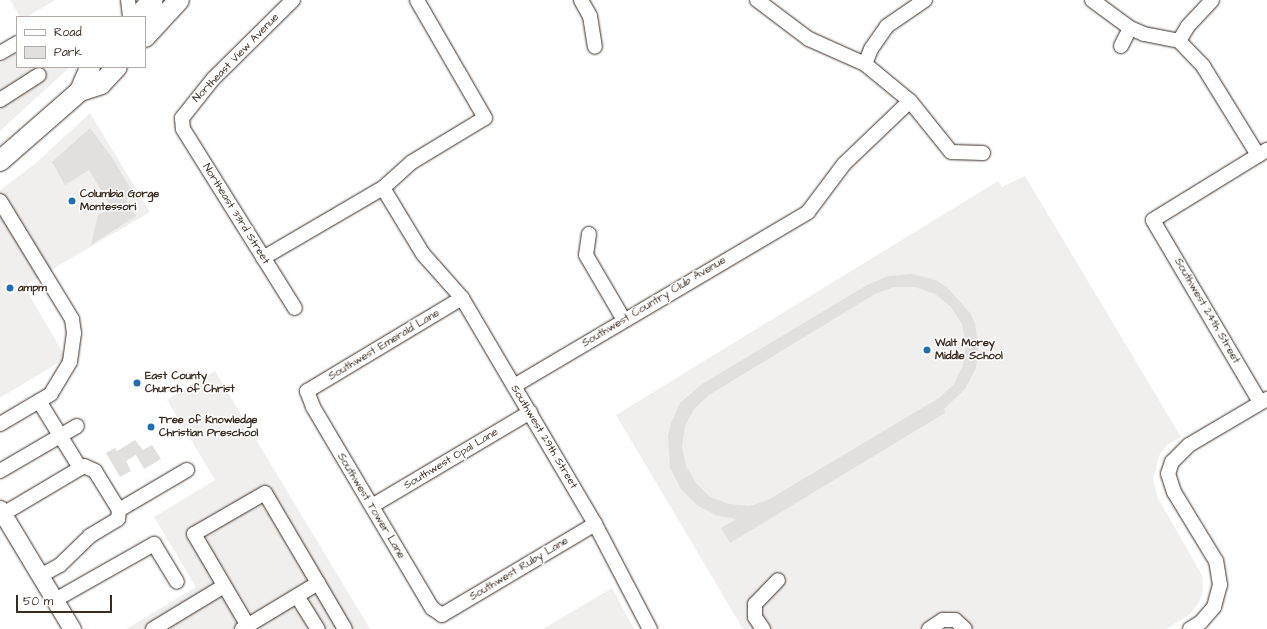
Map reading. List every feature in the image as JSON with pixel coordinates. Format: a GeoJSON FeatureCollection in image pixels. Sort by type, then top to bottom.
{"type":"FeatureCollection","features":[{"type":"Feature","properties":{"kind":"highway"},"geometry":{"type":"LineString","coordinates":[[146,36],[179,0]]}},
{"type":"Feature","properties":{"kind":"highway"},"geometry":{"type":"LineString","coordinates":[[80,91],[90,68]]}},
{"type":"Feature","properties":{"kind":"highway"},"geometry":{"type":"LineString","coordinates":[[0,161],[80,91],[101,84],[116,68]]}},
{"type":"Feature","properties":{"kind":"main road"},"geometry":{"type":"LineString","coordinates":[[1,511],[72,629]]}},
{"type":"Feature","properties":{"kind":"street","name":"Northeast View Avenue"},"geometry":{"type":"LineString","coordinates":[[182,118],[213,79],[293,0]]}},
{"type":"Feature","properties":{"kind":"street"},"geometry":{"type":"LineString","coordinates":[[263,258],[383,188],[412,162],[485,118],[417,0]]}},
{"type":"Feature","properties":{"kind":"street"},"geometry":{"type":"LineString","coordinates":[[581,0],[590,16],[595,47]]}},
{"type":"Feature","properties":{"kind":"street"},"geometry":{"type":"LineString","coordinates":[[757,0],[783,22],[809,39],[865,64],[910,101],[951,152],[983,153]]}},
{"type":"Feature","properties":{"kind":"street"},"geometry":{"type":"LineString","coordinates":[[865,64],[871,49],[887,26],[925,0]]}},
{"type":"Feature","properties":{"kind":"street"},"geometry":{"type":"LineString","coordinates":[[1092,0],[1130,28],[1179,41],[1203,66],[1262,153]]}},
{"type":"Feature","properties":{"kind":"street"},"geometry":{"type":"LineString","coordinates":[[1179,41],[1188,26],[1212,0]]}},
{"type":"Feature","properties":{"kind":"street"},"geometry":{"type":"LineString","coordinates":[[131,16],[141,5],[150,16],[146,30]]}},
{"type":"Feature","properties":{"kind":"street"},"geometry":{"type":"LineString","coordinates":[[1122,46],[1130,28]]}},
{"type":"Feature","properties":{"kind":"street"},"geometry":{"type":"LineString","coordinates":[[0,53],[16,44]]}},
{"type":"Feature","properties":{"kind":"street"},"geometry":{"type":"LineString","coordinates":[[0,100],[39,75]]}},
{"type":"Feature","properties":{"kind":"street","name":"Southwest Country Club Avenue"},"geometry":{"type":"LineString","coordinates":[[514,386],[795,218],[808,212],[844,164],[910,101]]}},
{"type":"Feature","properties":{"kind":"street","name":"Northeast 33rd Street"},"geometry":{"type":"LineString","coordinates":[[182,118],[183,129],[295,308]]}},
{"type":"Feature","properties":{"kind":"street","name":"Southwest 24th Street"},"geometry":{"type":"LineString","coordinates":[[1262,153],[1153,220],[1264,400]]}},
{"type":"Feature","properties":{"kind":"street","name":"Southwest 29th Street"},"geometry":{"type":"LineString","coordinates":[[383,188],[423,254],[462,298],[595,524],[650,629]]}},
{"type":"Feature","properties":{"kind":"street"},"geometry":{"type":"LineString","coordinates":[[0,201],[72,319],[74,343],[70,362],[51,394],[0,424]]}},
{"type":"Feature","properties":{"kind":"street"},"geometry":{"type":"LineString","coordinates":[[589,234],[586,255],[624,320]]}},
{"type":"Feature","properties":{"kind":"street","name":"Southwest Emerald Lane"},"geometry":{"type":"LineString","coordinates":[[307,392],[462,298]]}},
{"type":"Feature","properties":{"kind":"street","name":"Southwest Tower Lane"},"geometry":{"type":"LineString","coordinates":[[307,392],[313,407],[432,608],[442,615]]}},
{"type":"Feature","properties":{"kind":"street"},"geometry":{"type":"LineString","coordinates":[[1190,629],[1202,622],[1214,607],[1220,585],[1216,561],[1174,492],[1168,474],[1172,462],[1189,445],[1264,400]]}},
{"type":"Feature","properties":{"kind":"street"},"geometry":{"type":"LineString","coordinates":[[39,401],[80,468]]}},
{"type":"Feature","properties":{"kind":"street","name":"Southwest Opal Lane"},"geometry":{"type":"LineString","coordinates":[[372,506],[530,412]]}},
{"type":"Feature","properties":{"kind":"street"},"geometry":{"type":"LineString","coordinates":[[0,471],[77,426]]}},
{"type":"Feature","properties":{"kind":"street"},"geometry":{"type":"LineString","coordinates":[[1,511],[84,466],[95,471],[119,510],[118,519],[90,536],[60,564],[40,576]]}},
{"type":"Feature","properties":{"kind":"street"},"geometry":{"type":"LineString","coordinates":[[119,510],[187,470]]}},
{"type":"Feature","properties":{"kind":"street"},"geometry":{"type":"LineString","coordinates":[[318,583],[245,627],[224,586],[194,534],[265,492],[346,629]]}},
{"type":"Feature","properties":{"kind":"street","name":"Southwest Ruby Lane"},"geometry":{"type":"LineString","coordinates":[[442,615],[595,524]]}},
{"type":"Feature","properties":{"kind":"street"},"geometry":{"type":"LineString","coordinates":[[55,600],[154,544],[177,582]]}},
{"type":"Feature","properties":{"kind":"street"},"geometry":{"type":"LineString","coordinates":[[763,629],[755,617],[755,604],[778,580]]}},
{"type":"Feature","properties":{"kind":"street"},"geometry":{"type":"LineString","coordinates":[[153,629],[224,586]]}},
{"type":"Feature","properties":{"kind":"street"},"geometry":{"type":"LineString","coordinates":[[297,596],[318,629]]}},
{"type":"Feature","properties":{"kind":"street"},"geometry":{"type":"LineString","coordinates":[[929,629],[943,620],[954,620],[965,629]]}},
{"type":"Feature","properties":{"kind":"shaded area"},"geometry":{"type":"Polygon","coordinates":[[[10,0],[55,0],[29,16],[19,16],[10,0]]]}},
{"type":"Feature","properties":{"kind":"shaded area"},"geometry":{"type":"Polygon","coordinates":[[[16,54],[16,68],[69,68],[0,131],[0,64],[16,54]]]}},
{"type":"Feature","properties":{"kind":"shaded area","name":"Columbia Gorge Montessori"},"geometry":{"type":"Polygon","coordinates":[[[90,113],[150,212],[24,286],[66,358],[0,398],[0,190],[36,163],[90,113]]]}},
{"type":"Feature","properties":{"kind":"shaded area","name":"Walt Morey Middle School"},"geometry":{"type":"Polygon","coordinates":[[[1025,176],[1181,437],[1167,445],[1160,454],[1153,479],[1158,498],[1202,575],[1203,590],[1199,603],[1189,615],[1166,629],[743,629],[616,415],[998,181],[1002,187],[1025,176]]]}},
{"type":"Feature","properties":{"kind":"shaded area"},"geometry":{"type":"Polygon","coordinates":[[[215,371],[370,629],[126,629],[196,587],[154,517],[215,480],[167,400],[215,371]]]}},
{"type":"Feature","properties":{"kind":"shaded area"},"geometry":{"type":"Polygon","coordinates":[[[612,588],[634,629],[543,629],[612,588]]]}},
{"type":"Feature","properties":{"kind":"green space"},"geometry":{"type":"Polygon","coordinates":[[[90,128],[111,156],[134,194],[126,199],[136,216],[91,245],[98,215],[111,207],[89,170],[65,185],[52,162],[90,128]]]}},
{"type":"Feature","properties":{"kind":"green space"},"geometry":{"type":"Polygon","coordinates":[[[912,274],[936,280],[947,287],[970,313],[975,323],[978,346],[976,368],[965,389],[944,409],[945,413],[730,543],[721,528],[736,519],[715,515],[697,505],[681,489],[670,468],[668,436],[671,423],[680,403],[702,384],[867,285],[888,276],[912,274]],[[894,287],[875,294],[709,395],[694,409],[685,426],[682,446],[686,466],[696,483],[710,497],[729,504],[749,506],[768,500],[939,398],[954,384],[963,365],[966,345],[962,324],[951,307],[935,294],[915,287],[894,287]]]}},
{"type":"Feature","properties":{"kind":"green space"},"geometry":{"type":"Polygon","coordinates":[[[135,440],[143,450],[152,445],[161,459],[144,469],[136,455],[126,461],[131,471],[120,477],[106,453],[115,448],[117,451],[135,440]]]}},
{"type":"Feature","properties":{"kind":"place","name":"Columbia Gorge Montessori"},"geometry":{"type":"Point","coordinates":[72,201]}},
{"type":"Feature","properties":{"kind":"place","name":"ampm"},"geometry":{"type":"Point","coordinates":[10,288]}},
{"type":"Feature","properties":{"kind":"place","name":"Walt Morey Middle School"},"geometry":{"type":"Point","coordinates":[927,350]}},
{"type":"Feature","properties":{"kind":"place","name":"East County Church of Christ"},"geometry":{"type":"Point","coordinates":[137,383]}},
{"type":"Feature","properties":{"kind":"place","name":"Tree of Knowledge Christian Preschool"},"geometry":{"type":"Point","coordinates":[151,427]}}]}
